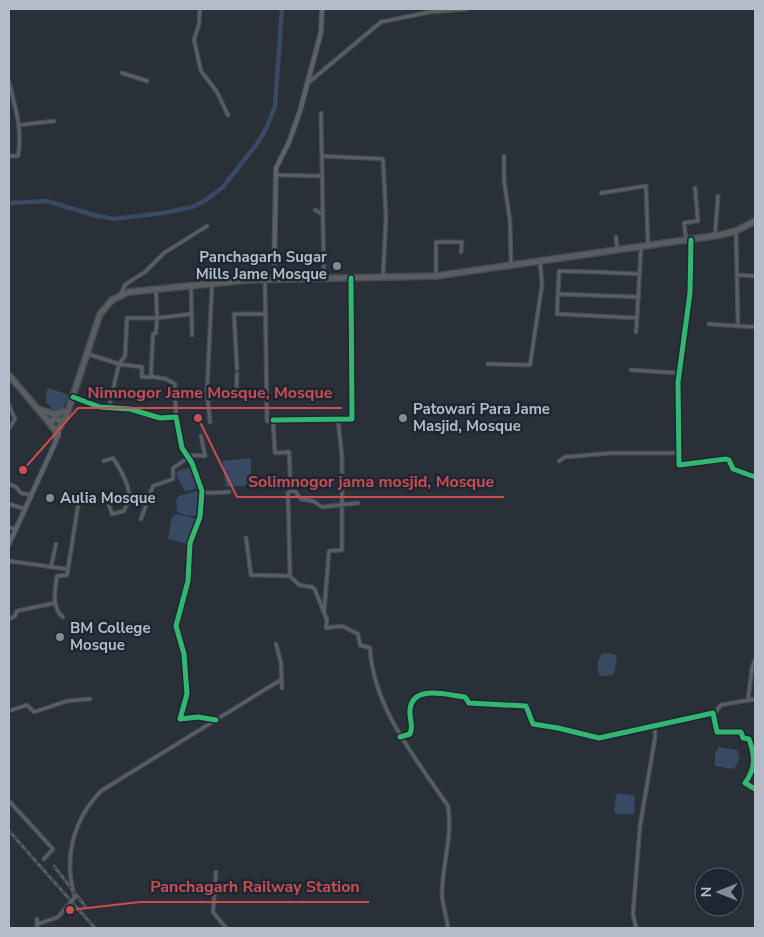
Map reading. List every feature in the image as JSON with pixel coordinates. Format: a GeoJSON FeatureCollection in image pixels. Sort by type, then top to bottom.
{"type":"FeatureCollection","features":[{"type":"Feature","properties":{"kind":"highway"},"geometry":{"type":"LineString","coordinates":[[9,375],[40,410],[56,423],[73,397],[100,314],[108,304],[120,295],[156,288],[212,282],[265,279],[436,276],[714,236],[736,231],[755,221]]}},
{"type":"Feature","properties":{"kind":"highway"},"geometry":{"type":"LineString","coordinates":[[40,410],[54,414],[65,411]]}},
{"type":"Feature","properties":{"kind":"main road"},"geometry":{"type":"LineString","coordinates":[[274,279],[277,163],[290,142],[300,111],[305,85],[319,41],[322,9]]}},
{"type":"Feature","properties":{"kind":"main road"},"geometry":{"type":"LineString","coordinates":[[9,544],[56,441],[56,423]]}},
{"type":"Feature","properties":{"kind":"street"},"geometry":{"type":"LineString","coordinates":[[200,9],[199,24],[194,40],[201,71],[217,92],[228,115]]}},
{"type":"Feature","properties":{"kind":"street"},"geometry":{"type":"LineString","coordinates":[[305,85],[382,22],[430,12],[467,9]]}},
{"type":"Feature","properties":{"kind":"street"},"geometry":{"type":"LineString","coordinates":[[122,73],[147,81]]}},
{"type":"Feature","properties":{"kind":"street"},"geometry":{"type":"LineString","coordinates":[[9,82],[20,126],[18,156],[9,156]]}},
{"type":"Feature","properties":{"kind":"street"},"geometry":{"type":"LineString","coordinates":[[320,112],[324,278]]}},
{"type":"Feature","properties":{"kind":"street"},"geometry":{"type":"LineString","coordinates":[[20,126],[54,121]]}},
{"type":"Feature","properties":{"kind":"street"},"geometry":{"type":"LineString","coordinates":[[322,156],[383,159],[386,218],[383,277]]}},
{"type":"Feature","properties":{"kind":"street"},"geometry":{"type":"LineString","coordinates":[[504,156],[504,180],[510,221],[511,266]]}},
{"type":"Feature","properties":{"kind":"street"},"geometry":{"type":"LineString","coordinates":[[276,176],[322,176]]}},
{"type":"Feature","properties":{"kind":"street"},"geometry":{"type":"LineString","coordinates":[[601,192],[646,186],[645,246],[640,274],[636,332]]}},
{"type":"Feature","properties":{"kind":"street"},"geometry":{"type":"LineString","coordinates":[[695,188],[698,221],[684,223],[689,240],[690,293],[679,373],[679,465],[708,463],[726,459],[729,460],[733,469],[755,478]]}},
{"type":"Feature","properties":{"kind":"street"},"geometry":{"type":"LineString","coordinates":[[714,236],[718,196]]}},
{"type":"Feature","properties":{"kind":"street"},"geometry":{"type":"LineString","coordinates":[[315,210],[323,215]]}},
{"type":"Feature","properties":{"kind":"street"},"geometry":{"type":"LineString","coordinates":[[120,295],[126,284],[145,272],[164,253],[207,226]]}},
{"type":"Feature","properties":{"kind":"street"},"geometry":{"type":"LineString","coordinates":[[736,231],[738,326]]}},
{"type":"Feature","properties":{"kind":"street"},"geometry":{"type":"LineString","coordinates":[[616,237],[617,250]]}},
{"type":"Feature","properties":{"kind":"street"},"geometry":{"type":"LineString","coordinates":[[436,276],[436,242],[462,242],[461,252]]}},
{"type":"Feature","properties":{"kind":"street"},"geometry":{"type":"LineString","coordinates":[[314,261],[323,261]]}},
{"type":"Feature","properties":{"kind":"street"},"geometry":{"type":"LineString","coordinates":[[488,364],[530,365],[542,286],[540,261]]}},
{"type":"Feature","properties":{"kind":"street"},"geometry":{"type":"LineString","coordinates":[[637,318],[557,314],[558,294],[560,270],[640,274]]}},
{"type":"Feature","properties":{"kind":"street"},"geometry":{"type":"LineString","coordinates":[[738,275],[755,276]]}},
{"type":"Feature","properties":{"kind":"street"},"geometry":{"type":"LineString","coordinates":[[265,279],[267,421],[352,419],[351,278]]}},
{"type":"Feature","properties":{"kind":"street"},"geometry":{"type":"LineString","coordinates":[[210,422],[207,392],[212,282]]}},
{"type":"Feature","properties":{"kind":"street"},"geometry":{"type":"LineString","coordinates":[[191,285],[192,335]]}},
{"type":"Feature","properties":{"kind":"street"},"geometry":{"type":"LineString","coordinates":[[152,377],[153,334],[156,333],[157,318],[156,288]]}},
{"type":"Feature","properties":{"kind":"street"},"geometry":{"type":"LineString","coordinates":[[558,294],[639,297]]}},
{"type":"Feature","properties":{"kind":"street"},"geometry":{"type":"LineString","coordinates":[[109,407],[119,364],[124,356],[127,318],[157,318],[192,314]]}},
{"type":"Feature","properties":{"kind":"street"},"geometry":{"type":"LineString","coordinates":[[237,369],[234,314],[266,314]]}},
{"type":"Feature","properties":{"kind":"street"},"geometry":{"type":"LineString","coordinates":[[709,324],[755,327]]}},
{"type":"Feature","properties":{"kind":"street"},"geometry":{"type":"LineString","coordinates":[[88,354],[119,364],[142,367],[142,377],[166,379],[175,384],[178,437],[197,474],[202,491],[200,517],[191,540],[188,581],[176,626],[184,656],[187,694],[180,719],[198,717],[216,720]]}},
{"type":"Feature","properties":{"kind":"street"},"geometry":{"type":"LineString","coordinates":[[631,370],[679,373]]}},
{"type":"Feature","properties":{"kind":"street"},"geometry":{"type":"LineString","coordinates":[[236,374],[236,395]]}},
{"type":"Feature","properties":{"kind":"street"},"geometry":{"type":"LineString","coordinates":[[207,392],[236,395],[266,391]]}},
{"type":"Feature","properties":{"kind":"street"},"geometry":{"type":"LineString","coordinates":[[73,397],[97,406],[147,413],[160,418],[176,417]]}},
{"type":"Feature","properties":{"kind":"street"},"geometry":{"type":"LineString","coordinates":[[9,406],[15,420],[9,428]]}},
{"type":"Feature","properties":{"kind":"street"},"geometry":{"type":"LineString","coordinates":[[273,420],[275,453],[289,452],[291,491],[288,493],[290,576]]}},
{"type":"Feature","properties":{"kind":"street"},"geometry":{"type":"LineString","coordinates":[[338,420],[342,457],[342,550],[329,551],[324,614],[326,628],[342,626],[358,634],[360,645],[370,648],[371,670],[378,692],[400,737],[448,806],[451,819],[442,897],[447,912],[448,928]]}},
{"type":"Feature","properties":{"kind":"street"},"geometry":{"type":"LineString","coordinates":[[142,519],[153,486],[173,479],[173,468],[187,456],[205,456],[201,436]]}},
{"type":"Feature","properties":{"kind":"street"},"geometry":{"type":"LineString","coordinates":[[559,461],[565,457],[612,453],[679,453]]}},
{"type":"Feature","properties":{"kind":"street"},"geometry":{"type":"LineString","coordinates":[[104,461],[113,458],[130,491],[130,502]]}},
{"type":"Feature","properties":{"kind":"street"},"geometry":{"type":"LineString","coordinates":[[9,484],[16,487],[21,493],[31,496]]}},
{"type":"Feature","properties":{"kind":"street"},"geometry":{"type":"LineString","coordinates":[[202,491],[208,493],[229,492]]}},
{"type":"Feature","properties":{"kind":"street"},"geometry":{"type":"LineString","coordinates":[[291,491],[295,491],[301,498],[313,501],[322,507],[358,504]]}},
{"type":"Feature","properties":{"kind":"street"},"geometry":{"type":"LineString","coordinates":[[109,504],[112,514],[124,511],[127,503],[130,502],[146,503]]}},
{"type":"Feature","properties":{"kind":"street"},"geometry":{"type":"LineString","coordinates":[[9,504],[25,509]]}},
{"type":"Feature","properties":{"kind":"street"},"geometry":{"type":"LineString","coordinates":[[63,617],[57,612],[55,603],[57,576],[66,576],[78,506]]}},
{"type":"Feature","properties":{"kind":"street"},"geometry":{"type":"LineString","coordinates":[[9,527],[15,529]]}},
{"type":"Feature","properties":{"kind":"street"},"geometry":{"type":"LineString","coordinates":[[246,538],[251,575],[290,576],[299,585],[312,587],[324,614]]}},
{"type":"Feature","properties":{"kind":"street"},"geometry":{"type":"LineString","coordinates":[[51,567],[56,544]]}},
{"type":"Feature","properties":{"kind":"street"},"geometry":{"type":"LineString","coordinates":[[9,561],[67,569]]}},
{"type":"Feature","properties":{"kind":"street"},"geometry":{"type":"LineString","coordinates":[[9,619],[16,615],[17,611],[55,603]]}},
{"type":"Feature","properties":{"kind":"street"},"geometry":{"type":"LineString","coordinates":[[276,644],[282,688]]}},
{"type":"Feature","properties":{"kind":"street"},"geometry":{"type":"LineString","coordinates":[[748,700],[752,668],[755,660]]}},
{"type":"Feature","properties":{"kind":"street"},"geometry":{"type":"LineString","coordinates":[[38,924],[58,917],[75,897],[70,868],[72,844],[81,818],[97,794],[282,679]]}},
{"type":"Feature","properties":{"kind":"street"},"geometry":{"type":"LineString","coordinates":[[400,737],[410,734],[412,729],[409,712],[411,703],[415,697],[429,693],[464,697],[469,703],[526,706],[533,724],[599,738],[714,714],[721,705],[755,699]]}},
{"type":"Feature","properties":{"kind":"street"},"geometry":{"type":"LineString","coordinates":[[9,710],[27,705],[34,712],[67,701],[90,699]]}},
{"type":"Feature","properties":{"kind":"street"},"geometry":{"type":"LineString","coordinates":[[714,714],[717,732],[742,732],[743,738],[749,739],[753,748],[754,767],[745,783],[755,789]]}},
{"type":"Feature","properties":{"kind":"street"},"geometry":{"type":"LineString","coordinates":[[636,928],[633,914],[640,826],[655,738],[655,729],[652,726]]}},
{"type":"Feature","properties":{"kind":"street"},"geometry":{"type":"LineString","coordinates":[[9,801],[53,849],[44,859]]}},
{"type":"Feature","properties":{"kind":"street"},"geometry":{"type":"LineString","coordinates":[[216,872],[214,912],[226,928]]}},
{"type":"Feature","properties":{"kind":"street"},"geometry":{"type":"LineString","coordinates":[[37,928],[38,919]]}},
{"type":"Feature","properties":{"kind":"water"},"geometry":{"type":"Polygon","coordinates":[[[49,388],[69,395],[62,411],[56,413],[46,402],[46,392],[49,388]]]}},
{"type":"Feature","properties":{"kind":"water"},"geometry":{"type":"Polygon","coordinates":[[[251,458],[251,483],[245,486],[226,487],[222,461],[251,458]]]}},
{"type":"Feature","properties":{"kind":"water"},"geometry":{"type":"Polygon","coordinates":[[[191,467],[199,488],[185,491],[176,474],[178,471],[191,467]]]}},
{"type":"Feature","properties":{"kind":"water"},"geometry":{"type":"Polygon","coordinates":[[[196,491],[201,493],[199,515],[188,516],[177,512],[176,500],[179,496],[196,491]]]}},
{"type":"Feature","properties":{"kind":"water"},"geometry":{"type":"Polygon","coordinates":[[[177,514],[197,519],[188,544],[168,539],[172,517],[177,514]]]}},
{"type":"Feature","properties":{"kind":"water"},"geometry":{"type":"Polygon","coordinates":[[[610,653],[617,656],[615,671],[612,675],[600,676],[598,668],[599,659],[603,654],[610,653]]]}},
{"type":"Feature","properties":{"kind":"water"},"geometry":{"type":"Polygon","coordinates":[[[719,747],[737,750],[740,758],[734,769],[715,766],[715,753],[719,747]]]}},
{"type":"Feature","properties":{"kind":"water"},"geometry":{"type":"Polygon","coordinates":[[[619,793],[635,796],[634,814],[617,814],[614,811],[616,795],[619,793]]]}},
{"type":"Feature","properties":{"kind":"waterway"},"geometry":{"type":"LineString","coordinates":[[9,203],[47,201],[97,216],[114,219],[163,213],[192,207],[206,200],[223,187],[257,144],[267,127],[275,106],[282,9]]}},
{"type":"Feature","properties":{"kind":"railway"},"geometry":{"type":"LineString","coordinates":[[9,831],[95,928]]}},
{"type":"Feature","properties":{"kind":"railway"},"geometry":{"type":"LineString","coordinates":[[54,866],[85,906]]}},
{"type":"Feature","properties":{"kind":"cycle path"},"geometry":{"type":"LineString","coordinates":[[691,240],[690,293],[678,382],[679,465],[726,459],[729,460],[733,469],[755,477]]}},
{"type":"Feature","properties":{"kind":"cycle path"},"geometry":{"type":"LineString","coordinates":[[273,420],[352,419],[351,278]]}},
{"type":"Feature","properties":{"kind":"cycle path"},"geometry":{"type":"LineString","coordinates":[[73,397],[100,407],[130,409],[160,418],[176,417],[182,448],[192,463],[202,491],[200,517],[190,543],[188,581],[176,626],[184,654],[187,694],[180,719],[198,717],[216,720]]}},
{"type":"Feature","properties":{"kind":"cycle path"},"geometry":{"type":"LineString","coordinates":[[400,737],[410,734],[412,702],[417,697],[432,693],[465,697],[469,703],[526,706],[533,724],[599,738],[713,713],[717,732],[741,732],[743,738],[749,739],[753,767],[745,783],[755,789]]}},
{"type":"Feature","properties":{"kind":"place","name":"Panchagarh Sugar Mills Jame Mosque"},"geometry":{"type":"Point","coordinates":[337,266]}},
{"type":"Feature","properties":{"kind":"place","name":"Solimnogor jama mosjid, Mosque"},"geometry":{"type":"Point","coordinates":[198,418]}},
{"type":"Feature","properties":{"kind":"place","name":"Patowari Para Jame Masjid, Mosque"},"geometry":{"type":"Point","coordinates":[403,418]}},
{"type":"Feature","properties":{"kind":"place","name":"Nimnogor Jame Mosque, Mosque"},"geometry":{"type":"Point","coordinates":[23,470]}},
{"type":"Feature","properties":{"kind":"place","name":"Aulia Mosque"},"geometry":{"type":"Point","coordinates":[50,498]}},
{"type":"Feature","properties":{"kind":"place","name":"BM College Mosque"},"geometry":{"type":"Point","coordinates":[60,637]}},
{"type":"Feature","properties":{"kind":"place","name":"Panchagarh Railway Station"},"geometry":{"type":"Point","coordinates":[70,910]}}]}
